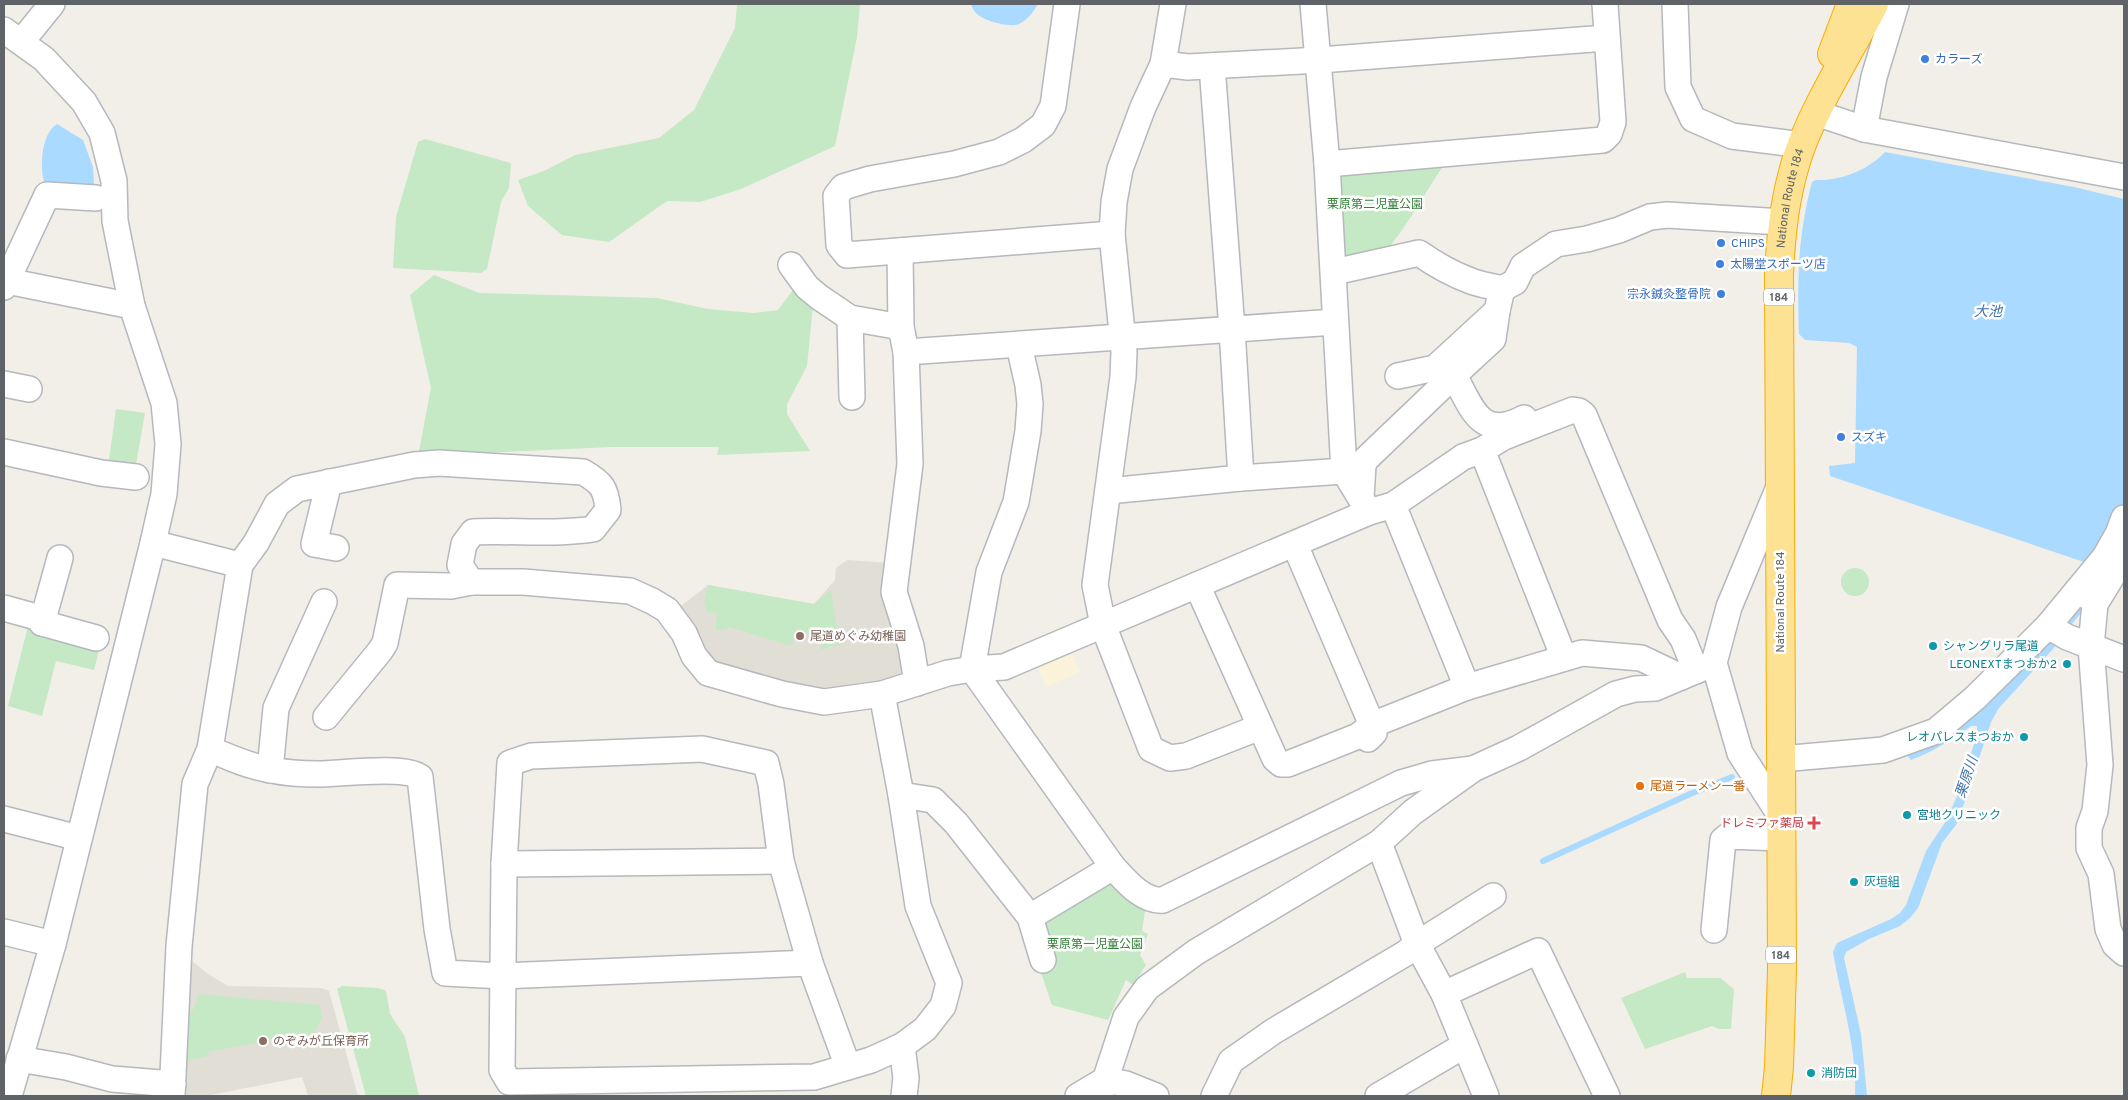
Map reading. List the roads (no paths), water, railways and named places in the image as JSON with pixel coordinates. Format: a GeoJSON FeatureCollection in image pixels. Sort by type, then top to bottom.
{"type":"FeatureCollection","features":[{"type":"Feature","properties":{"kind":"highway","name":"184"},"geometry":{"type":"LineString","coordinates":[[1816,113],[1825,72],[1850,4]]}},
{"type":"Feature","properties":{"kind":"highway","name":"184"},"geometry":{"type":"LineString","coordinates":[[1816,113],[1874,4]]}},
{"type":"Feature","properties":{"kind":"highway","name":"National Route 184"},"geometry":{"type":"LineString","coordinates":[[1776,1096],[1779,1067],[1782,970],[1779,276],[1782,222],[1789,188],[1802,145],[1816,113]]}},
{"type":"Feature","properties":{"kind":"street"},"geometry":{"type":"LineString","coordinates":[[9,1096],[15,1050],[53,944],[153,543],[164,494],[168,444],[164,403],[132,306],[115,221],[114,181],[102,133],[84,102],[44,58],[13,36],[52,4]]}},
{"type":"Feature","properties":{"kind":"street"},"geometry":{"type":"LineString","coordinates":[[1066,4],[1053,106],[1043,125],[1023,140],[999,152],[954,164],[870,179],[843,187],[836,196],[839,245],[847,255],[1112,234]]}},
{"type":"Feature","properties":{"kind":"street"},"geometry":{"type":"LineString","coordinates":[[1173,4],[1163,64],[1143,107],[1120,169],[1114,202],[1112,234],[1124,352],[1123,377],[1095,585],[1103,625],[1151,749],[1170,758],[1186,756],[1260,727]]}},
{"type":"Feature","properties":{"kind":"street"},"geometry":{"type":"LineString","coordinates":[[1313,4],[1315,38],[1320,60],[1327,164],[1344,471],[1365,505]]}},
{"type":"Feature","properties":{"kind":"street"},"geometry":{"type":"LineString","coordinates":[[1327,164],[1603,140],[1610,134],[1613,122],[1605,4]]}},
{"type":"Feature","properties":{"kind":"street"},"geometry":{"type":"LineString","coordinates":[[1675,4],[1678,86],[1693,119],[1732,136],[1802,145]]}},
{"type":"Feature","properties":{"kind":"street"},"geometry":{"type":"LineString","coordinates":[[1864,129],[1874,77],[1896,4]]}},
{"type":"Feature","properties":{"kind":"street"},"geometry":{"type":"LineString","coordinates":[[1163,64],[1188,67],[1320,60],[1606,38]]}},
{"type":"Feature","properties":{"kind":"street"},"geometry":{"type":"LineString","coordinates":[[1212,66],[1232,328],[1241,478]]}},
{"type":"Feature","properties":{"kind":"street"},"geometry":{"type":"LineString","coordinates":[[1816,113],[1864,129],[2124,178]]}},
{"type":"Feature","properties":{"kind":"street"},"geometry":{"type":"LineString","coordinates":[[96,198],[47,196],[5,282],[132,306]]}},
{"type":"Feature","properties":{"kind":"street"},"geometry":{"type":"LineString","coordinates":[[1398,376],[1435,368],[1515,282],[1523,266],[1556,244],[1587,239],[1619,230],[1650,217],[1667,215],[1782,222]]}},
{"type":"Feature","properties":{"kind":"street"},"geometry":{"type":"LineString","coordinates":[[900,251],[901,327],[906,352],[910,464],[894,592],[911,646],[917,683]]}},
{"type":"Feature","properties":{"kind":"street"},"geometry":{"type":"LineString","coordinates":[[1334,272],[1419,253],[1438,266],[1473,282],[1499,300]]}},
{"type":"Feature","properties":{"kind":"street"},"geometry":{"type":"LineString","coordinates":[[791,265],[807,287],[850,318],[901,327]]}},
{"type":"Feature","properties":{"kind":"street"},"geometry":{"type":"LineString","coordinates":[[1365,505],[1363,465],[1366,459],[1494,339],[1499,300]]}},
{"type":"Feature","properties":{"kind":"street"},"geometry":{"type":"LineString","coordinates":[[850,318],[852,397]]}},
{"type":"Feature","properties":{"kind":"street"},"geometry":{"type":"LineString","coordinates":[[906,352],[1335,322]]}},
{"type":"Feature","properties":{"kind":"street"},"geometry":{"type":"LineString","coordinates":[[1019,345],[1028,385],[1030,404],[1027,438],[1016,502],[989,572],[972,669],[1113,867],[1132,888],[1155,901],[1163,900],[1400,783],[1432,774],[1473,770]]}},
{"type":"Feature","properties":{"kind":"street"},"geometry":{"type":"LineString","coordinates":[[1454,375],[1477,417],[1485,424],[1501,426],[1517,422],[1533,414]]}},
{"type":"Feature","properties":{"kind":"street"},"geometry":{"type":"LineString","coordinates":[[4,384],[29,389]]}},
{"type":"Feature","properties":{"kind":"street"},"geometry":{"type":"LineString","coordinates":[[326,716],[380,651],[385,642],[397,585],[450,586],[471,582],[522,582],[630,591],[666,610],[684,633],[694,656],[708,672],[782,694],[824,702],[882,694],[948,673],[1004,667],[1295,545],[1365,505],[1393,505],[1463,457],[1573,410],[1579,411],[1584,415],[1670,620],[1683,639],[1740,753],[1780,826],[1728,836],[1723,840],[1714,930]]}},
{"type":"Feature","properties":{"kind":"street"},"geometry":{"type":"LineString","coordinates":[[1482,450],[1564,658]]}},
{"type":"Feature","properties":{"kind":"street"},"geometry":{"type":"LineString","coordinates":[[4,452],[102,473],[136,477]]}},
{"type":"Feature","properties":{"kind":"street"},"geometry":{"type":"LineString","coordinates":[[15,1050],[66,1067],[112,1079],[173,1090],[180,946],[195,784],[210,749],[240,565],[256,543],[277,504],[297,488],[414,465],[448,462],[517,469],[583,472],[597,480],[606,492],[608,510],[593,529],[566,533],[473,532],[464,544],[460,565],[471,582]]}},
{"type":"Feature","properties":{"kind":"street"},"geometry":{"type":"LineString","coordinates":[[1108,491],[1241,478],[1344,471]]}},
{"type":"Feature","properties":{"kind":"street"},"geometry":{"type":"LineString","coordinates":[[329,482],[314,544],[336,548]]}},
{"type":"Feature","properties":{"kind":"street"},"geometry":{"type":"LineString","coordinates":[[1102,1088],[1126,1017],[1147,988],[1196,952],[1379,844],[1413,812],[1473,770],[1519,748],[1616,694],[1635,689],[1655,688],[1697,670],[1729,607],[1779,487]]}},
{"type":"Feature","properties":{"kind":"street"},"geometry":{"type":"LineString","coordinates":[[1393,505],[1468,687]]}},
{"type":"Feature","properties":{"kind":"street"},"geometry":{"type":"LineString","coordinates":[[2124,518],[2118,534],[2104,557],[2087,598],[2100,765],[2095,811],[2089,828],[2089,848],[2101,874],[2108,930],[2115,945],[2124,953]]}},
{"type":"Feature","properties":{"kind":"street"},"geometry":{"type":"LineString","coordinates":[[153,543],[240,565]]}},
{"type":"Feature","properties":{"kind":"street"},"geometry":{"type":"LineString","coordinates":[[1295,545],[1374,733],[1358,749],[1323,765]]}},
{"type":"Feature","properties":{"kind":"street"},"geometry":{"type":"LineString","coordinates":[[1781,759],[1883,750],[1936,731],[2056,631],[2124,557]]}},
{"type":"Feature","properties":{"kind":"street"},"geometry":{"type":"LineString","coordinates":[[42,623],[60,558]]}},
{"type":"Feature","properties":{"kind":"street"},"geometry":{"type":"LineString","coordinates":[[1198,585],[1260,727],[1275,759],[1281,764],[1288,764],[1358,736],[1372,725],[1468,687],[1582,653],[1641,658],[1697,670]]}},
{"type":"Feature","properties":{"kind":"street"},"geometry":{"type":"LineString","coordinates":[[270,770],[276,708],[324,602]]}},
{"type":"Feature","properties":{"kind":"street"},"geometry":{"type":"LineString","coordinates":[[4,608],[40,618],[42,623],[96,638]]}},
{"type":"Feature","properties":{"kind":"street"},"geometry":{"type":"LineString","coordinates":[[2056,631],[2124,659]]}},
{"type":"Feature","properties":{"kind":"street"},"geometry":{"type":"LineString","coordinates":[[848,1067],[810,963],[781,861],[771,784],[766,763],[702,749],[531,756],[510,763],[504,864],[502,976],[502,1070],[509,1082],[579,1089],[699,1078],[814,1077],[848,1067],[871,1060],[902,1046],[925,1029],[943,1006],[949,983],[918,906],[901,795],[882,694]]}},
{"type":"Feature","properties":{"kind":"street"},"geometry":{"type":"LineString","coordinates":[[210,749],[235,760],[270,770],[316,774],[390,770],[413,772],[420,777],[437,929],[445,973],[502,976],[810,963]]}},
{"type":"Feature","properties":{"kind":"street"},"geometry":{"type":"LineString","coordinates":[[901,795],[934,800],[956,823],[1030,917],[1044,960]]}},
{"type":"Feature","properties":{"kind":"street"},"geometry":{"type":"LineString","coordinates":[[4,819],[79,838]]}},
{"type":"Feature","properties":{"kind":"street"},"geometry":{"type":"LineString","coordinates":[[1379,844],[1417,944],[1444,994],[1486,1096]]}},
{"type":"Feature","properties":{"kind":"street"},"geometry":{"type":"LineString","coordinates":[[504,864],[781,861]]}},
{"type":"Feature","properties":{"kind":"street"},"geometry":{"type":"LineString","coordinates":[[1030,917],[1113,867]]}},
{"type":"Feature","properties":{"kind":"street"},"geometry":{"type":"LineString","coordinates":[[1214,1096],[1232,1061],[1274,1031],[1406,953],[1492,896]]}},
{"type":"Feature","properties":{"kind":"street"},"geometry":{"type":"LineString","coordinates":[[4,932],[53,944]]}},
{"type":"Feature","properties":{"kind":"street"},"geometry":{"type":"LineString","coordinates":[[1444,994],[1538,951],[1607,1096]]}},
{"type":"Feature","properties":{"kind":"street"},"geometry":{"type":"LineString","coordinates":[[1378,1096],[1465,1045]]}},
{"type":"Feature","properties":{"kind":"street"},"geometry":{"type":"LineString","coordinates":[[902,1046],[906,1078],[904,1096]]}},
{"type":"Feature","properties":{"kind":"street"},"geometry":{"type":"LineString","coordinates":[[699,1078],[712,1088],[730,1096]]}},
{"type":"Feature","properties":{"kind":"street"},"geometry":{"type":"LineString","coordinates":[[1078,1096],[1102,1088],[1126,1084],[1156,1096]]}},
{"type":"Feature","properties":{"kind":"water"},"geometry":{"type":"Polygon","coordinates":[[[971,4],[1038,4],[1025,20],[1019,24],[1010,25],[980,17],[971,4]]]}},
{"type":"Feature","properties":{"kind":"water"},"geometry":{"type":"Polygon","coordinates":[[[57,124],[83,140],[93,167],[94,186],[45,185],[42,170],[43,152],[48,135],[57,124]]]}},
{"type":"Feature","properties":{"kind":"water","name":"大池"},"geometry":{"type":"Polygon","coordinates":[[[1885,152],[2074,187],[2124,199],[2124,509],[2087,563],[1830,476],[1829,466],[1855,463],[1857,347],[1849,343],[1805,340],[1799,334],[1798,295],[1801,239],[1807,202],[1812,182],[1835,179],[1854,173],[1871,164],[1885,152]]]}},
{"type":"Feature","properties":{"kind":"water","name":"栗原川"},"geometry":{"type":"Polygon","coordinates":[[[2087,594],[2091,601],[2053,649],[1999,708],[1991,722],[1960,816],[1956,825],[1942,843],[1918,908],[1900,926],[1869,939],[1846,952],[1844,958],[1861,1034],[1867,1096],[1855,1096],[1854,1060],[1833,952],[1837,943],[1891,919],[1900,913],[1906,905],[1926,851],[1946,821],[1957,796],[1977,735],[1977,726],[1971,726],[1919,757],[1911,760],[1906,754],[2087,594]]]}},
{"type":"Feature","properties":{"kind":"waterway"},"geometry":{"type":"LineString","coordinates":[[1543,861],[1690,794],[1732,777]]}},
{"type":"Feature","properties":{"kind":"place","name":"カラーズ"},"geometry":{"type":"Point","coordinates":[1925,59]}},
{"type":"Feature","properties":{"kind":"place","name":"CHIPS"},"geometry":{"type":"Point","coordinates":[1721,243]}},
{"type":"Feature","properties":{"kind":"place","name":"太陽堂スポーツ店"},"geometry":{"type":"Point","coordinates":[1720,264]}},
{"type":"Feature","properties":{"kind":"place","name":"宗永鍼灸整骨院"},"geometry":{"type":"Point","coordinates":[1721,294]}},
{"type":"Feature","properties":{"kind":"place","name":"スズキ"},"geometry":{"type":"Point","coordinates":[1841,437]}},
{"type":"Feature","properties":{"kind":"place","name":"尾道めぐみ幼稚園"},"geometry":{"type":"Point","coordinates":[800,636]}},
{"type":"Feature","properties":{"kind":"place","name":"シャングリラ尾道"},"geometry":{"type":"Point","coordinates":[1933,646]}},
{"type":"Feature","properties":{"kind":"place","name":"LEONEXTまつおか2"},"geometry":{"type":"Point","coordinates":[2067,664]}},
{"type":"Feature","properties":{"kind":"place","name":"レオパレスまつおか"},"geometry":{"type":"Point","coordinates":[2024,737]}},
{"type":"Feature","properties":{"kind":"place","name":"尾道ラーメン一番"},"geometry":{"type":"Point","coordinates":[1640,786]}},
{"type":"Feature","properties":{"kind":"place","name":"宮地クリニック"},"geometry":{"type":"Point","coordinates":[1907,815]}},
{"type":"Feature","properties":{"kind":"place","name":"ドレミファ薬局"},"geometry":{"type":"Point","coordinates":[1814,823]}},
{"type":"Feature","properties":{"kind":"place","name":"灰垣組"},"geometry":{"type":"Point","coordinates":[1854,882]}},
{"type":"Feature","properties":{"kind":"place","name":"のぞみが丘保育所"},"geometry":{"type":"Point","coordinates":[263,1041]}},
{"type":"Feature","properties":{"kind":"place","name":"消防団"},"geometry":{"type":"Point","coordinates":[1811,1073]}},
{"type":"Feature","properties":{"kind":"park label","name":"栗原第二児童公園"},"geometry":{"type":"Point","coordinates":[1375,204]}},
{"type":"Feature","properties":{"kind":"park label","name":"栗原第一児童公園"},"geometry":{"type":"Point","coordinates":[1095,944]}}]}
